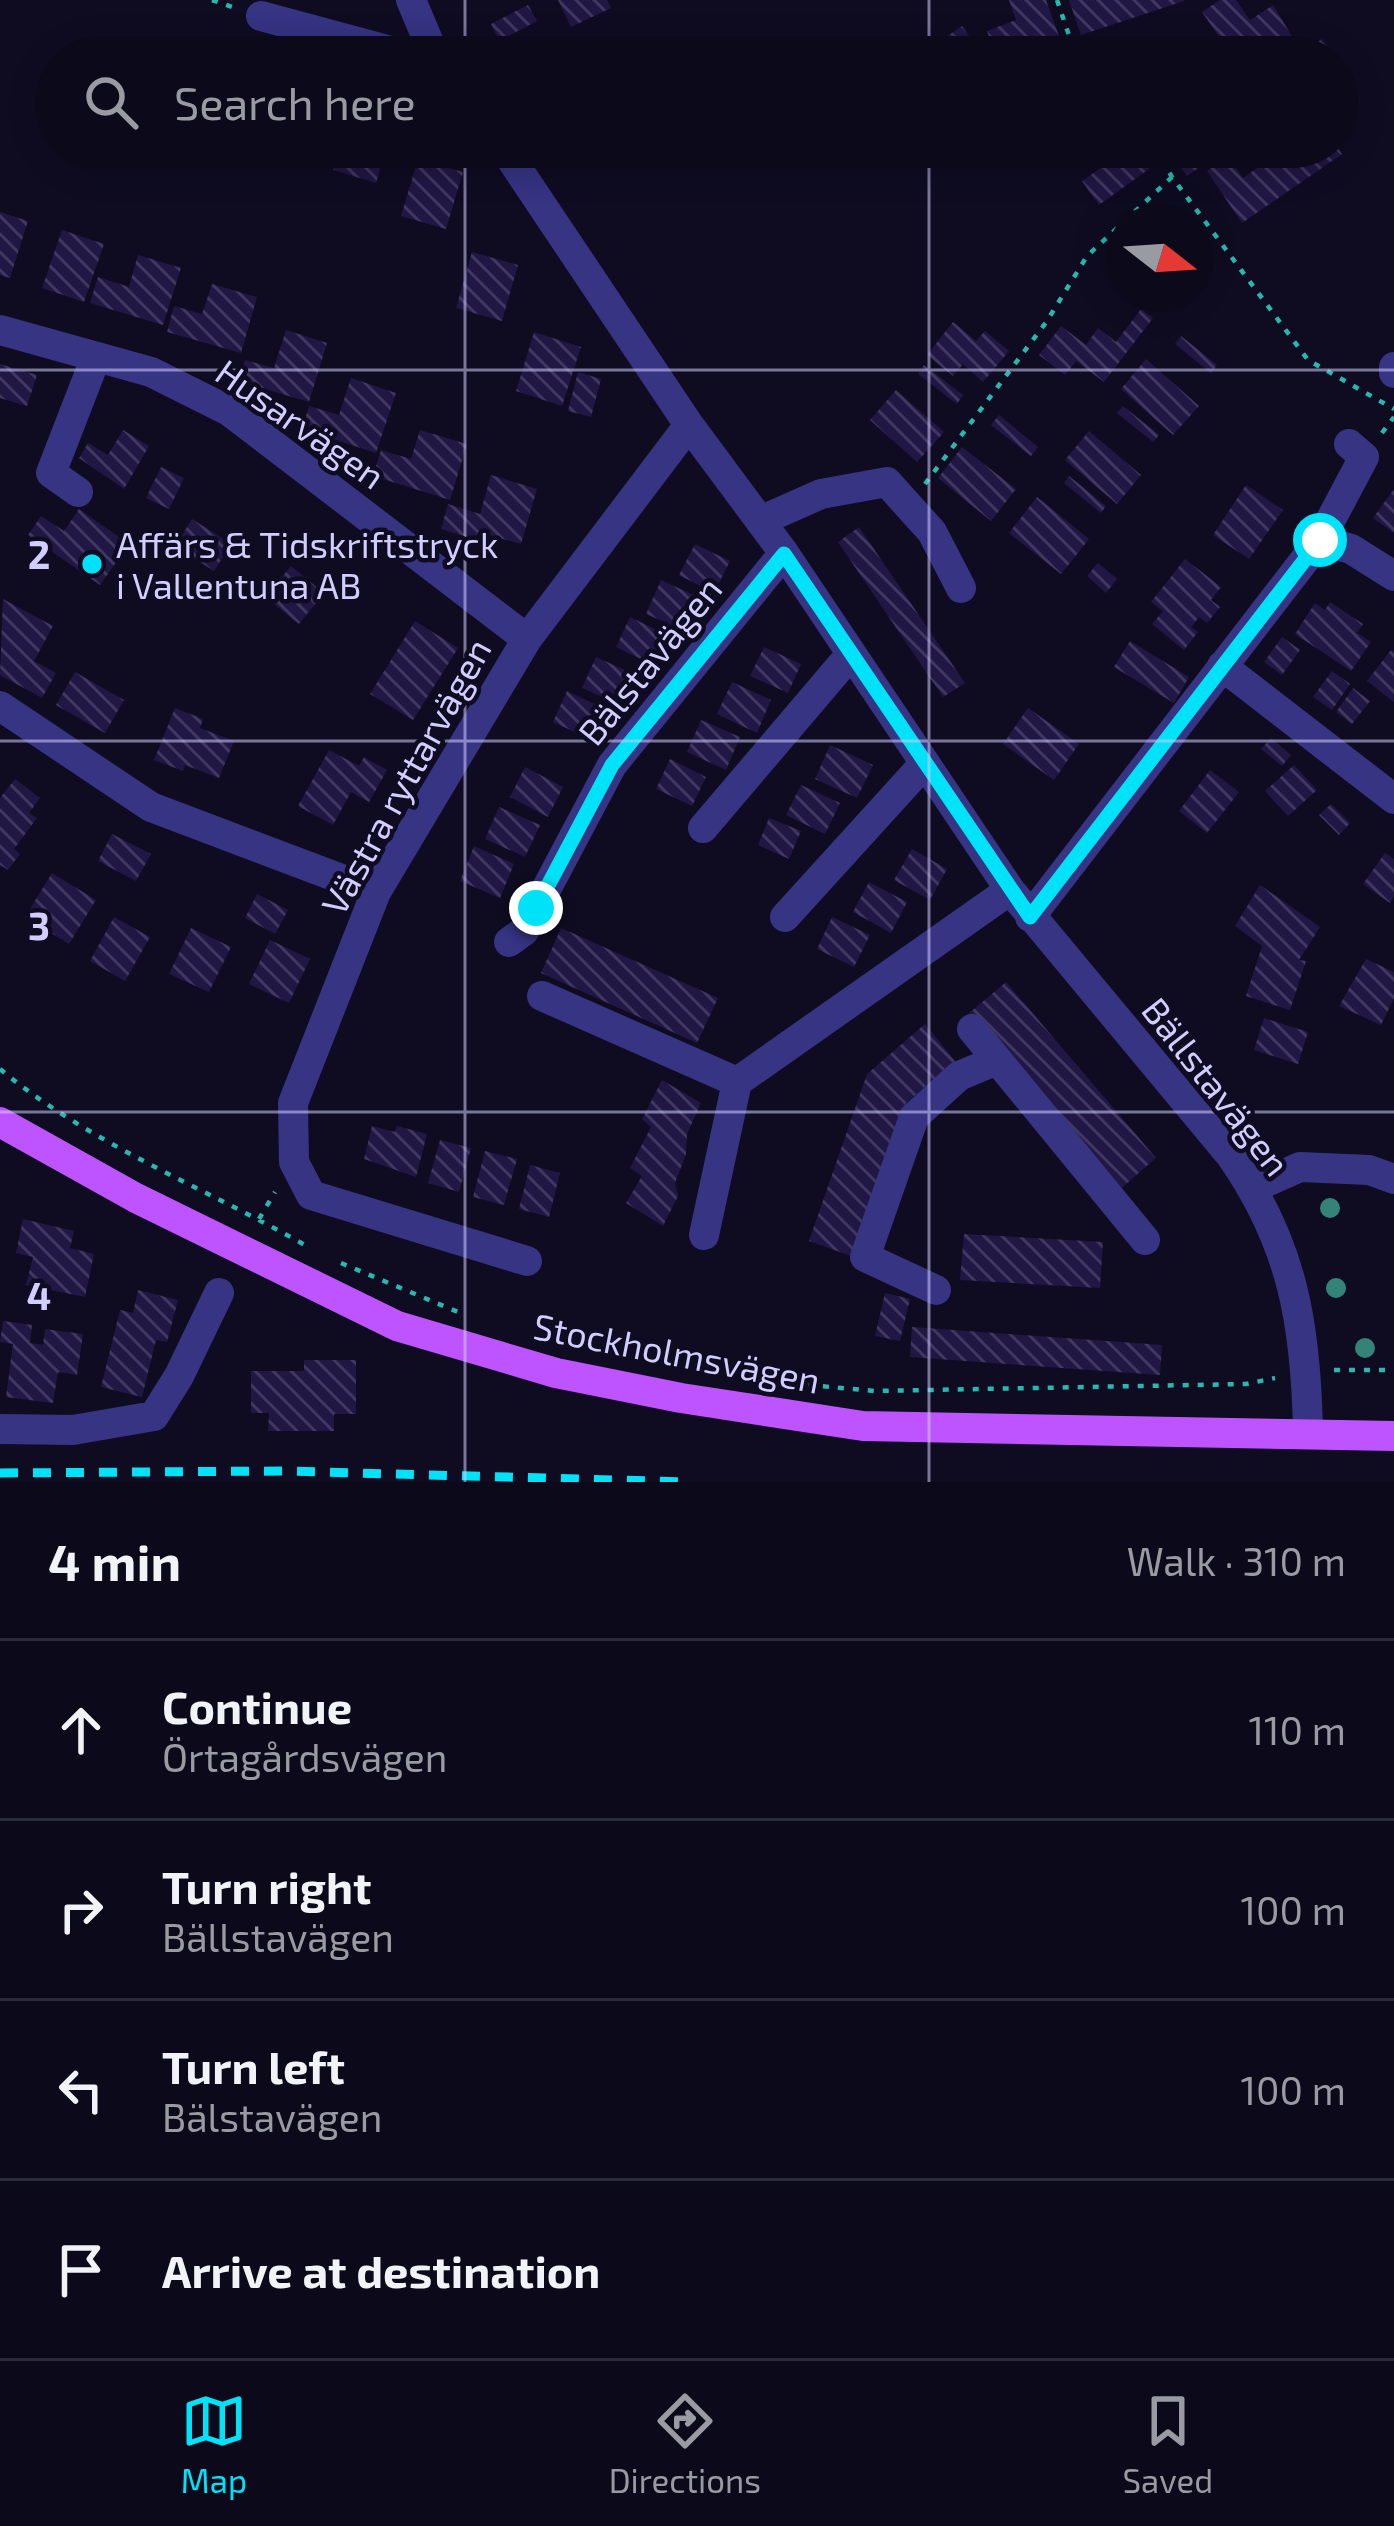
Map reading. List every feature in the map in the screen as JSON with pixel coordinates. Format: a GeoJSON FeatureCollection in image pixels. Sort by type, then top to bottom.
{"type":"FeatureCollection","features":[{"type":"Feature","properties":{"kind":"main road","name":"Stockholmsvägen"},"geometry":{"type":"LineString","coordinates":[[0,1122],[136,1198],[397,1326],[556,1373],[863,1426],[1394,1436]]}},
{"type":"Feature","properties":{"kind":"street"},"geometry":{"type":"LineString","coordinates":[[411,0],[426,36]]}},
{"type":"Feature","properties":{"kind":"street"},"geometry":{"type":"LineString","coordinates":[[261,16],[335,36]]}},
{"type":"Feature","properties":{"kind":"street","name":"Bällstavägen"},"geometry":{"type":"LineString","coordinates":[[517,168],[1010,890],[1253,1188],[1281,1242],[1307,1370],[1308,1432]]}},
{"type":"Feature","properties":{"kind":"street","name":"Husarvägen"},"geometry":{"type":"LineString","coordinates":[[0,331],[151,372],[229,411],[527,639]]}},
{"type":"Feature","properties":{"kind":"street"},"geometry":{"type":"LineString","coordinates":[[78,492],[51,473],[96,357]]}},
{"type":"Feature","properties":{"kind":"street","name":"Västra ryttarvägen"},"geometry":{"type":"LineString","coordinates":[[527,1261],[310,1195],[294,1162],[293,1103],[376,892],[527,639],[689,425]]}},
{"type":"Feature","properties":{"kind":"street"},"geometry":{"type":"LineString","coordinates":[[1030,917],[1320,540],[1364,457],[1349,444]]}},
{"type":"Feature","properties":{"kind":"street"},"geometry":{"type":"LineString","coordinates":[[760,521],[821,494],[887,482],[932,532],[962,588]]}},
{"type":"Feature","properties":{"kind":"street"},"geometry":{"type":"LineString","coordinates":[[1320,540],[1351,549],[1394,576]]}},
{"type":"Feature","properties":{"kind":"street","name":"Bälstavägen"},"geometry":{"type":"LineString","coordinates":[[509,942],[524,931],[612,765],[784,554]]}},
{"type":"Feature","properties":{"kind":"street"},"geometry":{"type":"LineString","coordinates":[[704,828],[851,654]]}},
{"type":"Feature","properties":{"kind":"street"},"geometry":{"type":"LineString","coordinates":[[1222,666],[1394,800]]}},
{"type":"Feature","properties":{"kind":"street"},"geometry":{"type":"LineString","coordinates":[[0,706],[151,807],[376,892]]}},
{"type":"Feature","properties":{"kind":"street"},"geometry":{"type":"LineString","coordinates":[[785,917],[925,763]]}},
{"type":"Feature","properties":{"kind":"street"},"geometry":{"type":"LineString","coordinates":[[704,1234],[737,1082],[1010,890]]}},
{"type":"Feature","properties":{"kind":"street"},"geometry":{"type":"LineString","coordinates":[[542,996],[737,1082]]}},
{"type":"Feature","properties":{"kind":"street"},"geometry":{"type":"LineString","coordinates":[[972,1029],[1145,1240]]}},
{"type":"Feature","properties":{"kind":"street"},"geometry":{"type":"LineString","coordinates":[[936,1290],[865,1257],[914,1118],[959,1076],[998,1060]]}},
{"type":"Feature","properties":{"kind":"street"},"geometry":{"type":"LineString","coordinates":[[1253,1188],[1300,1167],[1369,1170],[1394,1178]]}},
{"type":"Feature","properties":{"kind":"street"},"geometry":{"type":"LineString","coordinates":[[0,1429],[73,1430],[154,1416],[219,1293]]}},
{"type":"Feature","properties":{"kind":"path"},"geometry":{"type":"LineString","coordinates":[[1057,0],[1069,36]]}},
{"type":"Feature","properties":{"kind":"path"},"geometry":{"type":"LineString","coordinates":[[1167,168],[1308,360],[1394,409]]}},
{"type":"Feature","properties":{"kind":"path"},"geometry":{"type":"LineString","coordinates":[[911,509],[934,467],[1047,321],[1087,256],[1172,177]]}},
{"type":"Feature","properties":{"kind":"path"},"geometry":{"type":"LineString","coordinates":[[0,1069],[30,1094],[194,1188],[324,1256],[473,1318]]}},
{"type":"Feature","properties":{"kind":"path"},"geometry":{"type":"LineString","coordinates":[[805,1385],[875,1391],[1246,1384],[1307,1370],[1394,1370]]}},
{"type":"Feature","properties":{"kind":"building"},"geometry":{"type":"Polygon","coordinates":[[[558,0],[607,0],[611,8],[571,27],[558,0]]]}},
{"type":"Feature","properties":{"kind":"building"},"geometry":{"type":"Polygon","coordinates":[[[1009,0],[1046,0],[1059,36],[989,36],[987,31],[1016,20],[1009,0]]]}},
{"type":"Feature","properties":{"kind":"building"},"geometry":{"type":"Polygon","coordinates":[[[1069,0],[1184,0],[1184,1],[1081,35],[1069,0]]]}},
{"type":"Feature","properties":{"kind":"building"},"geometry":{"type":"Polygon","coordinates":[[[1220,0],[1236,0],[1250,20],[1273,5],[1292,36],[1219,36],[1202,12],[1220,0]]]}},
{"type":"Feature","properties":{"kind":"building"},"geometry":{"type":"Polygon","coordinates":[[[528,5],[537,21],[508,36],[497,36],[491,24],[528,5]]]}},
{"type":"Feature","properties":{"kind":"building"},"geometry":{"type":"Polygon","coordinates":[[[962,26],[969,36],[947,36],[962,26]]]}},
{"type":"Feature","properties":{"kind":"building"},"geometry":{"type":"Polygon","coordinates":[[[334,168],[381,168],[376,183],[334,168]]]}},
{"type":"Feature","properties":{"kind":"building"},"geometry":{"type":"Polygon","coordinates":[[[415,168],[463,172],[446,229],[401,216],[415,168]]]}},
{"type":"Feature","properties":{"kind":"building"},"geometry":{"type":"Polygon","coordinates":[[[1101,168],[1150,168],[1099,205],[1082,181],[1101,168]]]}},
{"type":"Feature","properties":{"kind":"building"},"geometry":{"type":"Polygon","coordinates":[[[1236,168],[1243,178],[1257,168],[1322,168],[1242,223],[1207,171],[1236,168]]]}},
{"type":"Feature","properties":{"kind":"building"},"geometry":{"type":"Polygon","coordinates":[[[0,212],[28,221],[10,278],[0,275],[0,212]]]}},
{"type":"Feature","properties":{"kind":"building"},"geometry":{"type":"Polygon","coordinates":[[[62,230],[104,244],[84,302],[42,288],[62,230]]]}},
{"type":"Feature","properties":{"kind":"building"},"geometry":{"type":"Polygon","coordinates":[[[472,252],[518,265],[502,321],[456,308],[472,252]]]}},
{"type":"Feature","properties":{"kind":"building"},"geometry":{"type":"Polygon","coordinates":[[[138,255],[181,268],[163,325],[90,303],[98,277],[129,287],[138,255]]]}},
{"type":"Feature","properties":{"kind":"building"},"geometry":{"type":"Polygon","coordinates":[[[212,284],[257,297],[241,353],[167,332],[174,306],[202,314],[212,284]]]}},
{"type":"Feature","properties":{"kind":"building"},"geometry":{"type":"Polygon","coordinates":[[[1139,312],[1153,318],[1104,382],[1076,361],[1065,375],[1039,355],[1061,326],[1086,345],[1098,328],[1116,342],[1139,312]]]}},
{"type":"Feature","properties":{"kind":"building"},"geometry":{"type":"Polygon","coordinates":[[[953,322],[976,341],[985,331],[1009,351],[983,382],[963,364],[953,376],[927,355],[953,322]]]}},
{"type":"Feature","properties":{"kind":"building"},"geometry":{"type":"Polygon","coordinates":[[[286,330],[327,343],[309,402],[238,381],[245,360],[274,368],[286,330]]]}},
{"type":"Feature","properties":{"kind":"building"},"geometry":{"type":"Polygon","coordinates":[[[534,332],[581,347],[562,406],[516,391],[534,332]]]}},
{"type":"Feature","properties":{"kind":"building"},"geometry":{"type":"Polygon","coordinates":[[[1181,336],[1217,365],[1211,373],[1175,344],[1181,336]]]}},
{"type":"Feature","properties":{"kind":"building"},"geometry":{"type":"Polygon","coordinates":[[[1146,359],[1199,406],[1173,435],[1121,389],[1146,359]]]}},
{"type":"Feature","properties":{"kind":"building"},"geometry":{"type":"Polygon","coordinates":[[[0,364],[37,375],[27,406],[0,398],[0,364]]]}},
{"type":"Feature","properties":{"kind":"building"},"geometry":{"type":"Polygon","coordinates":[[[924,365],[963,395],[957,404],[918,374],[924,365]]]}},
{"type":"Feature","properties":{"kind":"building"},"geometry":{"type":"Polygon","coordinates":[[[578,372],[601,379],[591,417],[568,411],[578,372]]]}},
{"type":"Feature","properties":{"kind":"building"},"geometry":{"type":"Polygon","coordinates":[[[351,378],[396,393],[376,453],[302,429],[309,406],[339,415],[351,378]]]}},
{"type":"Feature","properties":{"kind":"building"},"geometry":{"type":"Polygon","coordinates":[[[896,390],[944,432],[917,462],[870,420],[896,390]]]}},
{"type":"Feature","properties":{"kind":"building"},"geometry":{"type":"Polygon","coordinates":[[[1123,406],[1159,435],[1153,442],[1117,413],[1123,406]]]}},
{"type":"Feature","properties":{"kind":"building"},"geometry":{"type":"Polygon","coordinates":[[[999,415],[1038,447],[1031,456],[991,425],[999,415]]]}},
{"type":"Feature","properties":{"kind":"building"},"geometry":{"type":"Polygon","coordinates":[[[123,430],[149,446],[124,489],[79,458],[88,443],[108,455],[123,430]]]}},
{"type":"Feature","properties":{"kind":"building"},"geometry":{"type":"Polygon","coordinates":[[[420,430],[467,444],[450,500],[373,476],[381,450],[411,459],[420,430]]]}},
{"type":"Feature","properties":{"kind":"building"},"geometry":{"type":"Polygon","coordinates":[[[1089,431],[1141,475],[1117,504],[1065,460],[1089,431]]]}},
{"type":"Feature","properties":{"kind":"building"},"geometry":{"type":"Polygon","coordinates":[[[962,447],[1016,489],[991,521],[938,478],[962,447]]]}},
{"type":"Feature","properties":{"kind":"building"},"geometry":{"type":"Polygon","coordinates":[[[161,467],[184,478],[169,509],[146,498],[161,467]]]}},
{"type":"Feature","properties":{"kind":"building"},"geometry":{"type":"Polygon","coordinates":[[[491,475],[537,489],[521,544],[478,532],[476,540],[441,529],[448,504],[480,514],[491,475]]]}},
{"type":"Feature","properties":{"kind":"building"},"geometry":{"type":"Polygon","coordinates":[[[1069,476],[1106,506],[1101,513],[1064,483],[1069,476]]]}},
{"type":"Feature","properties":{"kind":"building"},"geometry":{"type":"Polygon","coordinates":[[[1246,485],[1283,510],[1249,559],[1213,535],[1246,485]]]}},
{"type":"Feature","properties":{"kind":"building"},"geometry":{"type":"Polygon","coordinates":[[[1394,489],[1394,533],[1373,518],[1394,489]]]}},
{"type":"Feature","properties":{"kind":"building"},"geometry":{"type":"Polygon","coordinates":[[[1037,497],[1089,539],[1061,574],[1009,533],[1037,497]]]}},
{"type":"Feature","properties":{"kind":"building","name":"Affärs & Tidskriftstryck i Vallentuna AB"},"geometry":{"type":"Polygon","coordinates":[[[79,509],[129,544],[100,585],[28,535],[41,516],[64,531],[79,509]]]}},
{"type":"Feature","properties":{"kind":"building"},"geometry":{"type":"Polygon","coordinates":[[[192,519],[231,544],[214,571],[175,546],[192,519]]]}},
{"type":"Feature","properties":{"kind":"building"},"geometry":{"type":"Polygon","coordinates":[[[859,527],[965,683],[943,697],[838,542],[859,527]]]}},
{"type":"Feature","properties":{"kind":"building"},"geometry":{"type":"Polygon","coordinates":[[[695,544],[730,561],[714,593],[679,575],[695,544]]]}},
{"type":"Feature","properties":{"kind":"building"},"geometry":{"type":"Polygon","coordinates":[[[1185,559],[1221,587],[1211,600],[1220,607],[1207,623],[1199,617],[1191,627],[1198,632],[1184,650],[1152,624],[1163,611],[1151,602],[1185,559]]]}},
{"type":"Feature","properties":{"kind":"building"},"geometry":{"type":"Polygon","coordinates":[[[1098,563],[1117,579],[1106,593],[1087,576],[1098,563]]]}},
{"type":"Feature","properties":{"kind":"building"},"geometry":{"type":"Polygon","coordinates":[[[291,566],[324,593],[299,624],[265,597],[291,566]]]}},
{"type":"Feature","properties":{"kind":"building"},"geometry":{"type":"Polygon","coordinates":[[[661,580],[700,598],[685,631],[646,614],[661,580]]]}},
{"type":"Feature","properties":{"kind":"building"},"geometry":{"type":"Polygon","coordinates":[[[3,599],[53,626],[34,661],[56,673],[42,698],[0,675],[3,599]]]}},
{"type":"Feature","properties":{"kind":"building"},"geometry":{"type":"Polygon","coordinates":[[[1330,602],[1363,624],[1357,633],[1371,642],[1351,671],[1295,634],[1315,603],[1325,610],[1330,602]]]}},
{"type":"Feature","properties":{"kind":"building"},"geometry":{"type":"Polygon","coordinates":[[[630,617],[667,635],[653,665],[616,647],[630,617]]]}},
{"type":"Feature","properties":{"kind":"building"},"geometry":{"type":"Polygon","coordinates":[[[415,621],[458,648],[413,720],[370,694],[415,621]]]}},
{"type":"Feature","properties":{"kind":"building"},"geometry":{"type":"Polygon","coordinates":[[[1282,637],[1300,650],[1282,675],[1264,662],[1282,637]]]}},
{"type":"Feature","properties":{"kind":"building"},"geometry":{"type":"Polygon","coordinates":[[[1130,641],[1189,677],[1174,703],[1114,667],[1130,641]]]}},
{"type":"Feature","properties":{"kind":"building"},"geometry":{"type":"Polygon","coordinates":[[[764,647],[801,664],[788,693],[750,676],[764,647]]]}},
{"type":"Feature","properties":{"kind":"building"},"geometry":{"type":"Polygon","coordinates":[[[1394,652],[1394,702],[1367,681],[1394,652]]]}},
{"type":"Feature","properties":{"kind":"building"},"geometry":{"type":"Polygon","coordinates":[[[596,657],[636,675],[622,706],[582,688],[596,657]]]}},
{"type":"Feature","properties":{"kind":"building"},"geometry":{"type":"Polygon","coordinates":[[[1332,671],[1350,684],[1332,710],[1313,697],[1332,671]]]}},
{"type":"Feature","properties":{"kind":"building"},"geometry":{"type":"Polygon","coordinates":[[[75,672],[124,700],[105,733],[56,705],[75,672]]]}},
{"type":"Feature","properties":{"kind":"building"},"geometry":{"type":"Polygon","coordinates":[[[732,682],[771,700],[757,733],[717,714],[732,682]]]}},
{"type":"Feature","properties":{"kind":"building"},"geometry":{"type":"Polygon","coordinates":[[[1353,688],[1370,701],[1352,724],[1336,712],[1353,688]]]}},
{"type":"Feature","properties":{"kind":"building"},"geometry":{"type":"Polygon","coordinates":[[[567,691],[605,709],[590,739],[553,722],[567,691]]]}},
{"type":"Feature","properties":{"kind":"building"},"geometry":{"type":"Polygon","coordinates":[[[175,708],[203,719],[200,728],[234,741],[219,778],[154,760],[175,708]]]}},
{"type":"Feature","properties":{"kind":"building"},"geometry":{"type":"Polygon","coordinates":[[[1028,708],[1079,744],[1054,780],[1003,744],[1028,708]]]}},
{"type":"Feature","properties":{"kind":"building"},"geometry":{"type":"Polygon","coordinates":[[[701,720],[740,737],[726,770],[687,752],[701,720]]]}},
{"type":"Feature","properties":{"kind":"building"},"geometry":{"type":"Polygon","coordinates":[[[1271,738],[1291,755],[1282,766],[1261,749],[1271,738]]]}},
{"type":"Feature","properties":{"kind":"building"},"geometry":{"type":"Polygon","coordinates":[[[830,745],[873,765],[857,798],[815,779],[830,745]]]}},
{"type":"Feature","properties":{"kind":"building"},"geometry":{"type":"Polygon","coordinates":[[[329,750],[359,766],[364,757],[387,770],[369,802],[351,792],[333,825],[298,806],[329,750]]]}},
{"type":"Feature","properties":{"kind":"building"},"geometry":{"type":"Polygon","coordinates":[[[670,759],[706,777],[692,806],[656,789],[670,759]]]}},
{"type":"Feature","properties":{"kind":"building"},"geometry":{"type":"Polygon","coordinates":[[[1294,765],[1317,790],[1288,816],[1265,791],[1294,765]]]}},
{"type":"Feature","properties":{"kind":"building"},"geometry":{"type":"Polygon","coordinates":[[[525,767],[563,787],[548,817],[510,797],[525,767]]]}},
{"type":"Feature","properties":{"kind":"building"},"geometry":{"type":"Polygon","coordinates":[[[1210,770],[1239,792],[1207,833],[1179,811],[1210,770]]]}},
{"type":"Feature","properties":{"kind":"building"},"geometry":{"type":"Polygon","coordinates":[[[15,779],[40,798],[29,813],[37,818],[14,849],[20,854],[8,870],[0,865],[0,798],[15,779]]]}},
{"type":"Feature","properties":{"kind":"building"},"geometry":{"type":"Polygon","coordinates":[[[801,785],[840,803],[825,834],[786,815],[801,785]]]}},
{"type":"Feature","properties":{"kind":"building"},"geometry":{"type":"Polygon","coordinates":[[[1331,804],[1350,823],[1339,835],[1319,815],[1331,804]]]}},
{"type":"Feature","properties":{"kind":"building"},"geometry":{"type":"Polygon","coordinates":[[[499,807],[540,825],[525,857],[485,839],[499,807]]]}},
{"type":"Feature","properties":{"kind":"building"},"geometry":{"type":"Polygon","coordinates":[[[769,818],[801,831],[789,859],[758,845],[769,818]]]}},
{"type":"Feature","properties":{"kind":"building"},"geometry":{"type":"Polygon","coordinates":[[[112,834],[151,854],[136,881],[98,861],[112,834]]]}},
{"type":"Feature","properties":{"kind":"building"},"geometry":{"type":"Polygon","coordinates":[[[474,846],[514,864],[500,898],[460,881],[474,846]]]}},
{"type":"Feature","properties":{"kind":"building"},"geometry":{"type":"Polygon","coordinates":[[[912,849],[947,869],[930,900],[894,880],[912,849]]]}},
{"type":"Feature","properties":{"kind":"building"},"geometry":{"type":"Polygon","coordinates":[[[1385,853],[1394,859],[1390,903],[1363,884],[1385,853]]]}},
{"type":"Feature","properties":{"kind":"building"},"geometry":{"type":"Polygon","coordinates":[[[52,873],[96,900],[69,944],[25,917],[52,873]]]}},
{"type":"Feature","properties":{"kind":"building"},"geometry":{"type":"Polygon","coordinates":[[[869,882],[907,902],[891,933],[853,912],[869,882]]]}},
{"type":"Feature","properties":{"kind":"building"},"geometry":{"type":"Polygon","coordinates":[[[1260,885],[1320,927],[1299,960],[1306,961],[1290,1010],[1246,996],[1262,946],[1235,926],[1260,885]]]}},
{"type":"Feature","properties":{"kind":"building"},"geometry":{"type":"Polygon","coordinates":[[[257,894],[288,910],[275,934],[245,918],[257,894]]]}},
{"type":"Feature","properties":{"kind":"building"},"geometry":{"type":"Polygon","coordinates":[[[114,917],[150,937],[125,981],[90,961],[114,917]]]}},
{"type":"Feature","properties":{"kind":"building"},"geometry":{"type":"Polygon","coordinates":[[[832,917],[870,935],[854,967],[817,949],[832,917]]]}},
{"type":"Feature","properties":{"kind":"building"},"geometry":{"type":"Polygon","coordinates":[[[191,928],[231,947],[209,992],[169,974],[191,928]]]}},
{"type":"Feature","properties":{"kind":"building"},"geometry":{"type":"Polygon","coordinates":[[[561,928],[718,998],[697,1043],[541,973],[561,928]]]}},
{"type":"Feature","properties":{"kind":"building"},"geometry":{"type":"Polygon","coordinates":[[[270,940],[310,959],[289,1003],[249,984],[270,940]]]}},
{"type":"Feature","properties":{"kind":"building"},"geometry":{"type":"Polygon","coordinates":[[[1366,959],[1394,972],[1394,998],[1381,1025],[1339,1006],[1366,959]]]}},
{"type":"Feature","properties":{"kind":"building"},"geometry":{"type":"Polygon","coordinates":[[[1006,982],[1156,1158],[1118,1191],[968,1014],[1006,982]]]}},
{"type":"Feature","properties":{"kind":"building"},"geometry":{"type":"Polygon","coordinates":[[[1264,1018],[1308,1032],[1298,1064],[1254,1050],[1264,1018]]]}},
{"type":"Feature","properties":{"kind":"building"},"geometry":{"type":"Polygon","coordinates":[[[925,1024],[955,1061],[906,1103],[854,1257],[809,1241],[867,1074],[925,1024]]]}},
{"type":"Feature","properties":{"kind":"building"},"geometry":{"type":"Polygon","coordinates":[[[662,1080],[701,1103],[687,1134],[686,1154],[675,1183],[678,1196],[663,1226],[626,1203],[642,1176],[630,1168],[651,1127],[642,1119],[662,1080]]]}},
{"type":"Feature","properties":{"kind":"building"},"geometry":{"type":"Polygon","coordinates":[[[372,1126],[427,1134],[416,1177],[364,1159],[372,1126]]]}},
{"type":"Feature","properties":{"kind":"building"},"geometry":{"type":"Polygon","coordinates":[[[440,1140],[471,1148],[459,1192],[428,1183],[440,1140]]]}},
{"type":"Feature","properties":{"kind":"building"},"geometry":{"type":"Polygon","coordinates":[[[485,1151],[517,1159],[504,1205],[473,1197],[485,1151]]]}},
{"type":"Feature","properties":{"kind":"building"},"geometry":{"type":"Polygon","coordinates":[[[530,1165],[560,1173],[549,1217],[519,1209],[530,1165]]]}},
{"type":"Feature","properties":{"kind":"building"},"geometry":{"type":"Polygon","coordinates":[[[23,1219],[74,1231],[70,1248],[94,1254],[85,1297],[26,1285],[33,1257],[16,1253],[23,1219]]]}},
{"type":"Feature","properties":{"kind":"building"},"geometry":{"type":"Polygon","coordinates":[[[964,1234],[1103,1242],[1100,1288],[960,1280],[964,1234]]]}},
{"type":"Feature","properties":{"kind":"building"},"geometry":{"type":"Polygon","coordinates":[[[138,1290],[178,1300],[167,1342],[156,1340],[142,1397],[101,1387],[120,1310],[133,1313],[138,1290]]]}},
{"type":"Feature","properties":{"kind":"building"},"geometry":{"type":"Polygon","coordinates":[[[885,1293],[910,1299],[900,1341],[875,1336],[885,1293]]]}},
{"type":"Feature","properties":{"kind":"building"},"geometry":{"type":"Polygon","coordinates":[[[3,1321],[32,1325],[30,1343],[43,1345],[45,1329],[83,1334],[77,1375],[58,1372],[53,1403],[6,1397],[13,1344],[0,1342],[3,1321]]]}},
{"type":"Feature","properties":{"kind":"building"},"geometry":{"type":"Polygon","coordinates":[[[912,1327],[1162,1345],[1160,1375],[910,1357],[912,1327]]]}},
{"type":"Feature","properties":{"kind":"building"},"geometry":{"type":"Polygon","coordinates":[[[304,1360],[356,1360],[356,1414],[334,1414],[334,1431],[268,1431],[269,1413],[251,1413],[251,1371],[304,1371],[304,1360]]]}},
{"type":"Feature","properties":{"kind":"railway"},"geometry":{"type":"LineString","coordinates":[[0,1473],[284,1471],[690,1482]]}},
{"type":"Feature","properties":{"kind":"place","name":"Affärs & Tidskriftstryck i Vallentuna AB"},"geometry":{"type":"Point","coordinates":[92,564]}},
{"type":"Feature","properties":{"kind":"route"},"geometry":{"type":"LineString","coordinates":[[536,908],[612,765],[784,554],[1030,917],[1320,540]]}}]}
